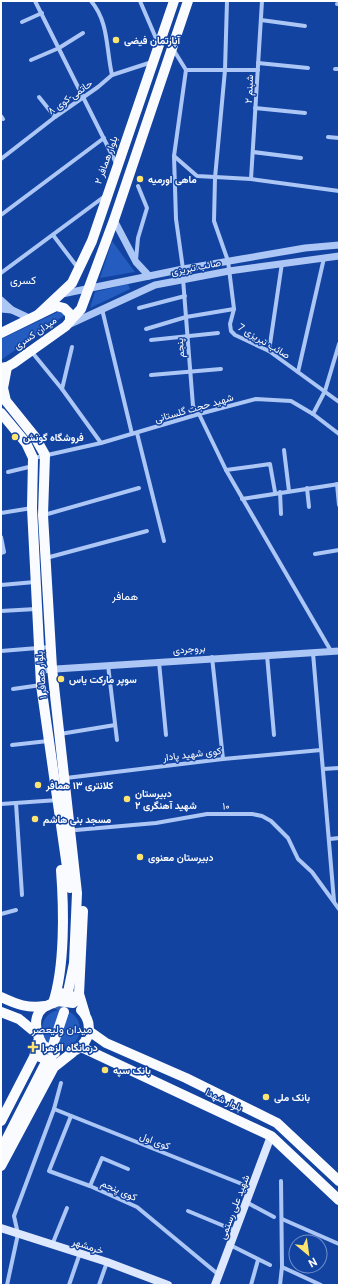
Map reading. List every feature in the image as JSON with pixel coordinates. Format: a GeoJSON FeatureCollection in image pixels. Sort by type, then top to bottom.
{"type":"FeatureCollection","features":[{"type":"Feature","properties":{"kind":"main road","name":"بلوار همافر ۲"},"geometry":{"type":"LineString","coordinates":[[39,314],[62,294],[72,283],[80,270],[92,241],[174,1]]}},
{"type":"Feature","properties":{"kind":"main road"},"geometry":{"type":"LineString","coordinates":[[68,324],[81,310],[114,220],[188,1]]}},
{"type":"Feature","properties":{"kind":"main road","name":"میدان کسری"},"geometry":{"type":"LineString","coordinates":[[1,333],[56,306],[62,307],[68,312],[68,324],[4,367]]}},
{"type":"Feature","properties":{"kind":"main road"},"geometry":{"type":"LineString","coordinates":[[4,367],[3,388],[6,401],[35,437],[45,455]]}},
{"type":"Feature","properties":{"kind":"main road"},"geometry":{"type":"LineString","coordinates":[[1,414],[26,443],[33,462]]}},
{"type":"Feature","properties":{"kind":"main road","name":"بلوار همافر ۱"},"geometry":{"type":"LineString","coordinates":[[9,1121],[45,1052],[63,999],[71,932],[71,894],[65,822],[65,778],[50,647],[43,515],[45,455]]}},
{"type":"Feature","properties":{"kind":"main road","name":"بلوار همافر ۱"},"geometry":{"type":"LineString","coordinates":[[33,462],[32,508],[41,685],[58,800],[65,822]]}},
{"type":"Feature","properties":{"kind":"main road"},"geometry":{"type":"LineString","coordinates":[[1,1166],[45,1052],[36,1020],[38,1014],[63,999],[83,934],[83,894],[76,830],[65,822]]}},
{"type":"Feature","properties":{"kind":"main road"},"geometry":{"type":"LineString","coordinates":[[1,998],[19,1005],[33,1008],[63,999]]}},
{"type":"Feature","properties":{"kind":"main road"},"geometry":{"type":"LineString","coordinates":[[1,1012],[19,1019],[45,1052],[65,1054],[77,1050],[86,1040],[89,1031],[89,1022],[85,1014],[63,999]]}},
{"type":"Feature","properties":{"kind":"main road","name":"بلوار شهدا"},"geometry":{"type":"LineString","coordinates":[[89,1031],[106,1043],[224,1096],[277,1123],[339,1181]]}},
{"type":"Feature","properties":{"kind":"main road"},"geometry":{"type":"LineString","coordinates":[[45,1052],[77,1050]]}},
{"type":"Feature","properties":{"kind":"main road","name":"بلوار شهدا"},"geometry":{"type":"LineString","coordinates":[[77,1050],[271,1136],[339,1200]]}},
{"type":"Feature","properties":{"kind":"main road"},"geometry":{"type":"LineString","coordinates":[[1,1136],[45,1052]]}},
{"type":"Feature","properties":{"kind":"main road"},"geometry":{"type":"LineString","coordinates":[[1,1150],[9,1121]]}},
{"type":"Feature","properties":{"kind":"main road","name":"شهید علی رستمی"},"geometry":{"type":"LineString","coordinates":[[215,1285],[271,1136]]}},
{"type":"Feature","properties":{"kind":"main road"},"geometry":{"type":"LineString","coordinates":[[315,1178],[325,1167]]}},
{"type":"Feature","properties":{"kind":"main road","name":"خرمشهر"},"geometry":{"type":"LineString","coordinates":[[1,1228],[80,1253],[168,1285]]}},
{"type":"Feature","properties":{"kind":"street"},"geometry":{"type":"LineString","coordinates":[[35,1],[118,165]]}},
{"type":"Feature","properties":{"kind":"street"},"geometry":{"type":"LineString","coordinates":[[91,1],[100,12],[104,23],[107,54],[112,75]]}},
{"type":"Feature","properties":{"kind":"street"},"geometry":{"type":"LineString","coordinates":[[140,1],[159,47]]}},
{"type":"Feature","properties":{"kind":"street","name":"صائب تبریزی 7"},"geometry":{"type":"LineString","coordinates":[[228,1],[225,70],[215,178],[214,221],[228,261],[234,309],[230,324],[231,331],[235,335],[269,351],[326,391],[339,402]]}},
{"type":"Feature","properties":{"kind":"street","name":"شبنم ۲"},"geometry":{"type":"LineString","coordinates":[[251,179],[262,1]]}},
{"type":"Feature","properties":{"kind":"street"},"geometry":{"type":"LineString","coordinates":[[22,22],[42,13]]}},
{"type":"Feature","properties":{"kind":"street"},"geometry":{"type":"LineString","coordinates":[[261,20],[305,26]]}},
{"type":"Feature","properties":{"kind":"street"},"geometry":{"type":"LineString","coordinates":[[31,60],[59,48],[83,32]]}},
{"type":"Feature","properties":{"kind":"street"},"geometry":{"type":"LineString","coordinates":[[173,48],[186,70],[174,156],[176,219],[183,269]]}},
{"type":"Feature","properties":{"kind":"street","name":"حاتمی-کوی ۸"},"geometry":{"type":"LineString","coordinates":[[1,159],[112,75],[154,61]]}},
{"type":"Feature","properties":{"kind":"street"},"geometry":{"type":"LineString","coordinates":[[258,63],[308,68]]}},
{"type":"Feature","properties":{"kind":"street"},"geometry":{"type":"LineString","coordinates":[[186,70],[258,70]]}},
{"type":"Feature","properties":{"kind":"street"},"geometry":{"type":"LineString","coordinates":[[39,97],[55,117]]}},
{"type":"Feature","properties":{"kind":"street"},"geometry":{"type":"LineString","coordinates":[[256,108],[305,113]]}},
{"type":"Feature","properties":{"kind":"street"},"geometry":{"type":"LineString","coordinates":[[328,137],[339,138]]}},
{"type":"Feature","properties":{"kind":"street"},"geometry":{"type":"LineString","coordinates":[[1,215],[104,138]]}},
{"type":"Feature","properties":{"kind":"street"},"geometry":{"type":"LineString","coordinates":[[253,152],[301,158]]}},
{"type":"Feature","properties":{"kind":"street"},"geometry":{"type":"LineString","coordinates":[[174,156],[197,176],[251,179],[339,191]]}},
{"type":"Feature","properties":{"kind":"street"},"geometry":{"type":"LineString","coordinates":[[136,262],[138,238],[147,208],[138,186]]}},
{"type":"Feature","properties":{"kind":"street"},"geometry":{"type":"LineString","coordinates":[[1,273],[107,194]]}},
{"type":"Feature","properties":{"kind":"street"},"geometry":{"type":"LineString","coordinates":[[114,220],[136,262],[147,277],[143,283],[147,289]]}},
{"type":"Feature","properties":{"kind":"street"},"geometry":{"type":"LineString","coordinates":[[53,235],[80,270]]}},
{"type":"Feature","properties":{"kind":"street","name":"صائب تبریزی"},"geometry":{"type":"LineString","coordinates":[[62,294],[228,261],[305,248],[339,245]]}},
{"type":"Feature","properties":{"kind":"street","name":"صائب تبریزی"},"geometry":{"type":"LineString","coordinates":[[68,324],[155,285],[229,271],[339,256]]}},
{"type":"Feature","properties":{"kind":"street"},"geometry":{"type":"LineString","coordinates":[[298,372],[324,258]]}},
{"type":"Feature","properties":{"kind":"street"},"geometry":{"type":"LineString","coordinates":[[269,351],[282,263]]}},
{"type":"Feature","properties":{"kind":"street","name":"پنجم"},"geometry":{"type":"LineString","coordinates":[[183,279],[189,371],[193,406],[199,414],[242,499],[331,651]]}},
{"type":"Feature","properties":{"kind":"street"},"geometry":{"type":"LineString","coordinates":[[139,308],[185,296]]}},
{"type":"Feature","properties":{"kind":"street"},"geometry":{"type":"LineString","coordinates":[[1,300],[12,310],[29,318]]}},
{"type":"Feature","properties":{"kind":"street"},"geometry":{"type":"LineString","coordinates":[[1,309],[12,310]]}},
{"type":"Feature","properties":{"kind":"street"},"geometry":{"type":"LineString","coordinates":[[102,309],[132,434]]}},
{"type":"Feature","properties":{"kind":"street"},"geometry":{"type":"LineString","coordinates":[[146,329],[186,317],[234,309]]}},
{"type":"Feature","properties":{"kind":"street"},"geometry":{"type":"LineString","coordinates":[[151,340],[218,333]]}},
{"type":"Feature","properties":{"kind":"street"},"geometry":{"type":"LineString","coordinates":[[313,414],[326,391],[339,344]]}},
{"type":"Feature","properties":{"kind":"street"},"geometry":{"type":"LineString","coordinates":[[62,389],[72,347]]}},
{"type":"Feature","properties":{"kind":"street"},"geometry":{"type":"LineString","coordinates":[[30,350],[62,389],[101,444]]}},
{"type":"Feature","properties":{"kind":"street"},"geometry":{"type":"LineString","coordinates":[[151,375],[221,369]]}},
{"type":"Feature","properties":{"kind":"street","name":"شهید حجت گلستانی"},"geometry":{"type":"LineString","coordinates":[[8,472],[33,462],[45,455],[101,444],[199,414],[256,399],[291,401],[313,414],[339,434]]}},
{"type":"Feature","properties":{"kind":"street"},"geometry":{"type":"LineString","coordinates":[[137,433],[164,541]]}},
{"type":"Feature","properties":{"kind":"street"},"geometry":{"type":"LineString","coordinates":[[284,450],[289,490]]}},
{"type":"Feature","properties":{"kind":"street"},"geometry":{"type":"LineString","coordinates":[[226,470],[270,464],[281,514]]}},
{"type":"Feature","properties":{"kind":"street"},"geometry":{"type":"LineString","coordinates":[[242,499],[289,490],[338,484],[339,505]]}},
{"type":"Feature","properties":{"kind":"street"},"geometry":{"type":"LineString","coordinates":[[43,515],[139,488]]}},
{"type":"Feature","properties":{"kind":"street"},"geometry":{"type":"LineString","coordinates":[[307,488],[309,507]]}},
{"type":"Feature","properties":{"kind":"street"},"geometry":{"type":"LineString","coordinates":[[1,513],[32,508]]}},
{"type":"Feature","properties":{"kind":"street"},"geometry":{"type":"LineString","coordinates":[[46,558],[147,531]]}},
{"type":"Feature","properties":{"kind":"street"},"geometry":{"type":"LineString","coordinates":[[1,537],[2,553]]}},
{"type":"Feature","properties":{"kind":"street"},"geometry":{"type":"LineString","coordinates":[[315,554],[339,550]]}},
{"type":"Feature","properties":{"kind":"street"},"geometry":{"type":"LineString","coordinates":[[1,584],[35,582]]}},
{"type":"Feature","properties":{"kind":"street"},"geometry":{"type":"LineString","coordinates":[[1,611],[36,609]]}},
{"type":"Feature","properties":{"kind":"street"},"geometry":{"type":"LineString","coordinates":[[1,651],[50,647]]}},
{"type":"Feature","properties":{"kind":"street","name":"بروجردی"},"geometry":{"type":"LineString","coordinates":[[40,670],[212,657],[339,651]]}},
{"type":"Feature","properties":{"kind":"street"},"geometry":{"type":"LineString","coordinates":[[312,653],[330,839],[334,902]]}},
{"type":"Feature","properties":{"kind":"street"},"geometry":{"type":"LineString","coordinates":[[267,655],[274,735]]}},
{"type":"Feature","properties":{"kind":"street"},"geometry":{"type":"LineString","coordinates":[[212,657],[223,758]]}},
{"type":"Feature","properties":{"kind":"street"},"geometry":{"type":"LineString","coordinates":[[158,661],[166,735]]}},
{"type":"Feature","properties":{"kind":"street"},"geometry":{"type":"LineString","coordinates":[[108,665],[117,740]]}},
{"type":"Feature","properties":{"kind":"street"},"geometry":{"type":"LineString","coordinates":[[13,689],[41,685]]}},
{"type":"Feature","properties":{"kind":"street"},"geometry":{"type":"LineString","coordinates":[[59,734],[115,725]]}},
{"type":"Feature","properties":{"kind":"street"},"geometry":{"type":"LineString","coordinates":[[12,745],[48,740]]}},
{"type":"Feature","properties":{"kind":"street","name":"کوی شهید پادار"},"geometry":{"type":"LineString","coordinates":[[65,778],[223,758],[321,750]]}},
{"type":"Feature","properties":{"kind":"street"},"geometry":{"type":"LineString","coordinates":[[323,769],[339,768]]}},
{"type":"Feature","properties":{"kind":"street"},"geometry":{"type":"LineString","coordinates":[[1,804],[58,800]]}},
{"type":"Feature","properties":{"kind":"street"},"geometry":{"type":"LineString","coordinates":[[16,803],[22,895]]}},
{"type":"Feature","properties":{"kind":"street","name":"۱۰"},"geometry":{"type":"LineString","coordinates":[[76,830],[156,823],[207,814],[252,814],[262,816],[271,821],[288,838],[298,859],[312,872],[339,909]]}},
{"type":"Feature","properties":{"kind":"street"},"geometry":{"type":"LineString","coordinates":[[330,839],[339,838]]}},
{"type":"Feature","properties":{"kind":"street"},"geometry":{"type":"LineString","coordinates":[[1,914],[16,910]]}},
{"type":"Feature","properties":{"kind":"street"},"geometry":{"type":"LineString","coordinates":[[13,1285],[7,1284],[18,1234],[14,1216],[54,1109],[61,1083]]}},
{"type":"Feature","properties":{"kind":"street","name":"کوی اول"},"geometry":{"type":"LineString","coordinates":[[54,1109],[252,1188]]}},
{"type":"Feature","properties":{"kind":"street","name":"کوی پنجم"},"geometry":{"type":"LineString","coordinates":[[71,1116],[49,1171],[90,1186],[137,1208],[219,1275]]}},
{"type":"Feature","properties":{"kind":"street"},"geometry":{"type":"LineString","coordinates":[[90,1186],[102,1158],[128,1169]]}},
{"type":"Feature","properties":{"kind":"street"},"geometry":{"type":"LineString","coordinates":[[280,1285],[282,1267],[281,1181]]}},
{"type":"Feature","properties":{"kind":"street"},"geometry":{"type":"LineString","coordinates":[[246,1202],[274,1217]]}},
{"type":"Feature","properties":{"kind":"street"},"geometry":{"type":"LineString","coordinates":[[52,1245],[67,1208]]}},
{"type":"Feature","properties":{"kind":"street"},"geometry":{"type":"LineString","coordinates":[[188,1211],[236,1230]]}},
{"type":"Feature","properties":{"kind":"street"},"geometry":{"type":"LineString","coordinates":[[282,1219],[339,1244]]}},
{"type":"Feature","properties":{"kind":"street"},"geometry":{"type":"LineString","coordinates":[[230,1245],[270,1265]]}},
{"type":"Feature","properties":{"kind":"street"},"geometry":{"type":"LineString","coordinates":[[69,1285],[80,1253]]}},
{"type":"Feature","properties":{"kind":"street"},"geometry":{"type":"LineString","coordinates":[[251,1285],[258,1260]]}},
{"type":"Feature","properties":{"kind":"street"},"geometry":{"type":"LineString","coordinates":[[99,1285],[106,1262]]}},
{"type":"Feature","properties":{"kind":"street"},"geometry":{"type":"LineString","coordinates":[[282,1267],[321,1285]]}},
{"type":"Feature","properties":{"kind":"shaded area"},"geometry":{"type":"Polygon","coordinates":[[[112,241],[135,272],[100,278],[112,241]]]}},
{"type":"Feature","properties":{"kind":"shaded area"},"geometry":{"type":"Polygon","coordinates":[[[128,284],[130,289],[90,308],[95,292],[128,284]]]}},
{"type":"Feature","properties":{"kind":"shaded area"},"geometry":{"type":"Polygon","coordinates":[[[62,310],[65,315],[1,360],[1,339],[62,310]]]}},
{"type":"Feature","properties":{"kind":"shaded area"},"geometry":{"type":"Polygon","coordinates":[[[57,1010],[65,1010],[75,1015],[79,1022],[79,1036],[75,1043],[65,1048],[57,1048],[47,1043],[45,1040],[42,1033],[42,1025],[47,1015],[50,1013],[57,1010]]]}},
{"type":"Feature","properties":{"kind":"tunnel"},"geometry":{"type":"LineString","coordinates":[[58,1010],[64,994]]}},
{"type":"Feature","properties":{"kind":"place","name":"آپارتمان فیضی"},"geometry":{"type":"Point","coordinates":[116,40]}},
{"type":"Feature","properties":{"kind":"place","name":"ماهی اورمیه"},"geometry":{"type":"Point","coordinates":[140,179]}},
{"type":"Feature","properties":{"kind":"place","name":"فروشگاه گونش"},"geometry":{"type":"Point","coordinates":[15,437]}},
{"type":"Feature","properties":{"kind":"place","name":"سوپر مارکت یاس"},"geometry":{"type":"Point","coordinates":[61,679]}},
{"type":"Feature","properties":{"kind":"place","name":"کلانتری ۱۳ همافر"},"geometry":{"type":"Point","coordinates":[38,785]}},
{"type":"Feature","properties":{"kind":"place","name":"دبیرستان شهید آهنگری ۲"},"geometry":{"type":"Point","coordinates":[127,799]}},
{"type":"Feature","properties":{"kind":"place","name":"مسجد بنی هاشم"},"geometry":{"type":"Point","coordinates":[35,819]}},
{"type":"Feature","properties":{"kind":"place","name":"دبیرستان معنوی"},"geometry":{"type":"Point","coordinates":[140,857]}},
{"type":"Feature","properties":{"kind":"place","name":"درمانگاه الزهرا"},"geometry":{"type":"Point","coordinates":[33,1047]}},
{"type":"Feature","properties":{"kind":"place","name":"بانک سپه"},"geometry":{"type":"Point","coordinates":[105,1070]}},
{"type":"Feature","properties":{"kind":"place","name":"بانک ملی"},"geometry":{"type":"Point","coordinates":[266,1097]}},
{"type":"Feature","properties":{"kind":"district","name":"کسری"},"geometry":{"type":"Point","coordinates":[23,280]}},
{"type":"Feature","properties":{"kind":"district","name":"همافر"},"geometry":{"type":"Point","coordinates":[125,596]}},
{"type":"Feature","properties":{"kind":"district","name":"میدان ولیعصر"},"geometry":{"type":"Point","coordinates":[62,1029]}}]}
